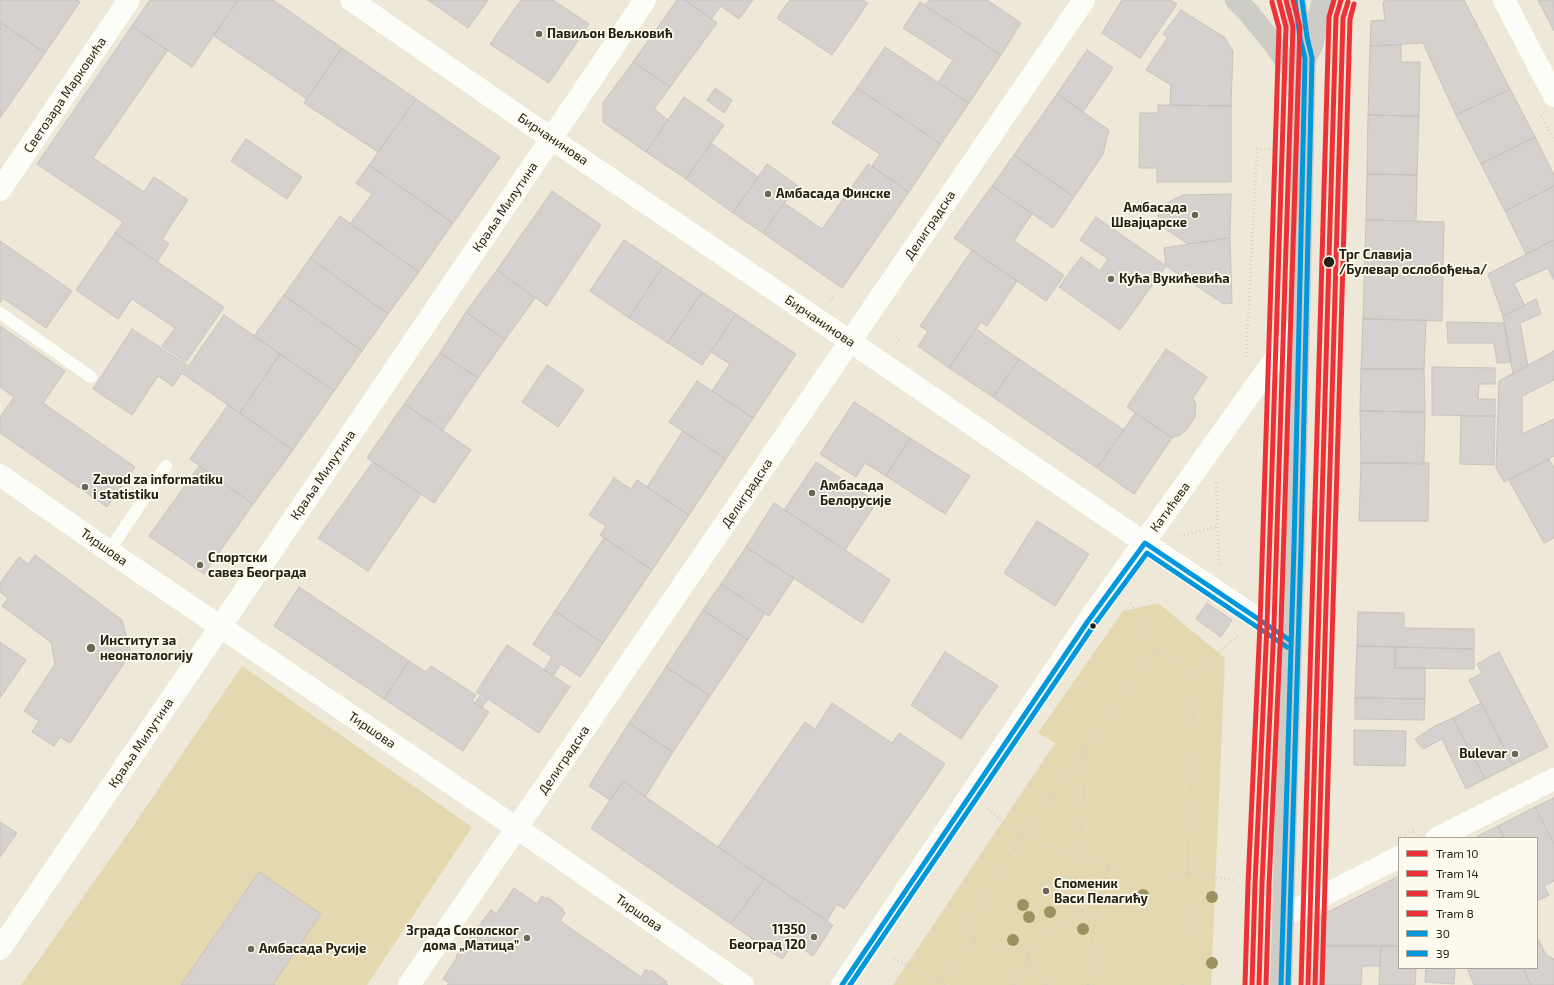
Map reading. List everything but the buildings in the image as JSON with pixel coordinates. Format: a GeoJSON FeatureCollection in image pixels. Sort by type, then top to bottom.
{"type":"FeatureCollection","features":[{"type":"Feature","properties":{"kind":"main road"},"geometry":{"type":"LineString","coordinates":[[1236,0],[1248,11],[1275,45],[1304,88]]}},
{"type":"Feature","properties":{"kind":"main road"},"geometry":{"type":"LineString","coordinates":[[1281,985],[1305,58],[1300,38],[1295,0]]}},
{"type":"Feature","properties":{"kind":"main road"},"geometry":{"type":"LineString","coordinates":[[1305,58],[1312,46],[1323,0]]}},
{"type":"Feature","properties":{"kind":"street","name":"Светозара Марковића"},"geometry":{"type":"LineString","coordinates":[[0,190],[129,0]]}},
{"type":"Feature","properties":{"kind":"street","name":"Бирчанинова"},"geometry":{"type":"LineString","coordinates":[[351,0],[1144,543],[1291,641]]}},
{"type":"Feature","properties":{"kind":"street","name":"Краља Милутина"},"geometry":{"type":"LineString","coordinates":[[0,949],[221,626],[645,0]]}},
{"type":"Feature","properties":{"kind":"street","name":"Делиградска"},"geometry":{"type":"LineString","coordinates":[[409,985],[1084,0]]}},
{"type":"Feature","properties":{"kind":"street"},"geometry":{"type":"LineString","coordinates":[[1504,0],[1554,96]]}},
{"type":"Feature","properties":{"kind":"street","name":"Катићева"},"geometry":{"type":"LineString","coordinates":[[842,985],[1088,621],[1298,327]]}},
{"type":"Feature","properties":{"kind":"street","name":"Тиршова"},"geometry":{"type":"LineString","coordinates":[[0,475],[743,985]]}},
{"type":"Feature","properties":{"kind":"street"},"geometry":{"type":"LineString","coordinates":[[1439,837],[1554,779]]}},
{"type":"Feature","properties":{"kind":"street"},"geometry":{"type":"LineString","coordinates":[[1283,916],[1398,858]]}},
{"type":"Feature","properties":{"kind":"lane"},"geometry":{"type":"LineString","coordinates":[[0,313],[90,377]]}},
{"type":"Feature","properties":{"kind":"lane"},"geometry":{"type":"LineString","coordinates":[[109,551],[166,466]]}},
{"type":"Feature","properties":{"kind":"path"},"geometry":{"type":"LineString","coordinates":[[1246,360],[1257,149]]}},
{"type":"Feature","properties":{"kind":"path"},"geometry":{"type":"LineString","coordinates":[[1216,478],[1219,567]]}},
{"type":"Feature","properties":{"kind":"path"},"geometry":{"type":"LineString","coordinates":[[1174,538],[1217,527]]}},
{"type":"Feature","properties":{"kind":"path"},"geometry":{"type":"LineString","coordinates":[[1129,600],[1156,650],[1195,674]]}},
{"type":"Feature","properties":{"kind":"path"},"geometry":{"type":"LineString","coordinates":[[1184,985],[1195,674],[1242,634]]}},
{"type":"Feature","properties":{"kind":"path"},"geometry":{"type":"LineString","coordinates":[[975,941],[973,915],[1022,837],[1156,650]]}},
{"type":"Feature","properties":{"kind":"path"},"geometry":{"type":"LineString","coordinates":[[1079,859],[1087,747]]}},
{"type":"Feature","properties":{"kind":"path"},"geometry":{"type":"LineString","coordinates":[[984,806],[1022,837],[1079,859],[1108,866],[1234,880]]}},
{"type":"Feature","properties":{"kind":"path"},"geometry":{"type":"LineString","coordinates":[[1119,867],[1120,848]]}},
{"type":"Feature","properties":{"kind":"path"},"geometry":{"type":"LineString","coordinates":[[1088,985],[1090,950],[1108,866]]}},
{"type":"Feature","properties":{"kind":"path"},"geometry":{"type":"LineString","coordinates":[[1014,985],[1028,956],[1038,940],[1101,899]]}},
{"type":"Feature","properties":{"kind":"path"},"geometry":{"type":"LineString","coordinates":[[942,982],[957,957],[975,941],[990,942],[1028,956]]}},
{"type":"Feature","properties":{"kind":"path"},"geometry":{"type":"LineString","coordinates":[[1028,956],[1030,966],[1044,980],[1046,985]]}},
{"type":"Feature","properties":{"kind":"path"},"geometry":{"type":"LineString","coordinates":[[894,959],[948,985]]}},
{"type":"Feature","properties":{"kind":"shaded area"},"geometry":{"type":"Polygon","coordinates":[[[1158,603],[1225,658],[1211,985],[893,985],[1055,743],[1038,733],[1123,611],[1158,603]]]}},
{"type":"Feature","properties":{"kind":"shaded area"},"geometry":{"type":"Polygon","coordinates":[[[242,666],[472,827],[367,985],[21,985],[125,838],[242,666]]]}},
{"type":"Feature","properties":{"kind":"tram line","name":"10"},"geometry":{"type":"LineString","coordinates":[[1252,985],[1255,884],[1267,625],[1286,27],[1279,0]]}},
{"type":"Feature","properties":{"kind":"tram line","name":"14"},"geometry":{"type":"LineString","coordinates":[[1259,985],[1262,884],[1274,625],[1293,27],[1286,0]]}},
{"type":"Feature","properties":{"kind":"tram line","name":"8"},"geometry":{"type":"LineString","coordinates":[[1266,985],[1281,625],[1300,27],[1293,0]]}},
{"type":"Feature","properties":{"kind":"tram line","name":"9L"},"geometry":{"type":"LineString","coordinates":[[1301,985],[1329,17],[1334,0]]}},
{"type":"Feature","properties":{"kind":"tram line","name":"10"},"geometry":{"type":"LineString","coordinates":[[1308,985],[1336,17],[1341,0]]}},
{"type":"Feature","properties":{"kind":"tram line","name":"9L"},"geometry":{"type":"LineString","coordinates":[[1245,985],[1248,884],[1260,625],[1279,28],[1272,2]]}},
{"type":"Feature","properties":{"kind":"tram line","name":"14"},"geometry":{"type":"LineString","coordinates":[[1315,985],[1343,18],[1348,2]]}},
{"type":"Feature","properties":{"kind":"tram line","name":"8"},"geometry":{"type":"LineString","coordinates":[[1322,985],[1350,19],[1354,4]]}},
{"type":"Feature","properties":{"kind":"transit line","name":"30"},"geometry":{"type":"LineString","coordinates":[[1281,985],[1294,546],[1305,58],[1300,38],[1295,0]]}},
{"type":"Feature","properties":{"kind":"transit line","name":"39"},"geometry":{"type":"LineString","coordinates":[[1288,985],[1301,546],[1312,58],[1307,37],[1302,0]]}},
{"type":"Feature","properties":{"kind":"transit line","name":"30"},"geometry":{"type":"LineString","coordinates":[[842,985],[1088,621],[1145,543],[1291,641]]}},
{"type":"Feature","properties":{"kind":"transit line","name":"39"},"geometry":{"type":"LineString","coordinates":[[850,985],[1094,625],[1147,553],[1287,647]]}},
{"type":"Feature","properties":{"kind":"place","name":"Павиљон Вељковић"},"geometry":{"type":"Point","coordinates":[539,34]}},
{"type":"Feature","properties":{"kind":"place","name":"Амбасада Финске"},"geometry":{"type":"Point","coordinates":[768,194]}},
{"type":"Feature","properties":{"kind":"place","name":"Амбасада Швајцарске"},"geometry":{"type":"Point","coordinates":[1195,215]}},
{"type":"Feature","properties":{"kind":"place","name":"Трг Славија /Булевар ослобођења/"},"geometry":{"type":"Point","coordinates":[1329,262]}},
{"type":"Feature","properties":{"kind":"place","name":"Кућа Вукићевића"},"geometry":{"type":"Point","coordinates":[1111,279]}},
{"type":"Feature","properties":{"kind":"place","name":"Zavod za informatiku i statistiku"},"geometry":{"type":"Point","coordinates":[85,487]}},
{"type":"Feature","properties":{"kind":"place","name":"Амбасада Белорусије"},"geometry":{"type":"Point","coordinates":[812,493]}},
{"type":"Feature","properties":{"kind":"place","name":"Спортски савез Београда"},"geometry":{"type":"Point","coordinates":[200,565]}},
{"type":"Feature","properties":{"kind":"place","name":"Институт за неонатологију"},"geometry":{"type":"Point","coordinates":[91,648]}},
{"type":"Feature","properties":{"kind":"place","name":"Bulevar"},"geometry":{"type":"Point","coordinates":[1515,754]}},
{"type":"Feature","properties":{"kind":"place","name":"Споменик Васи Пелагићу"},"geometry":{"type":"Point","coordinates":[1046,891]}},
{"type":"Feature","properties":{"kind":"place","name":"11350 Београд 120"},"geometry":{"type":"Point","coordinates":[814,937]}},
{"type":"Feature","properties":{"kind":"place","name":"Зграда Соколског дома „Матица”"},"geometry":{"type":"Point","coordinates":[527,938]}},
{"type":"Feature","properties":{"kind":"place","name":"Амбасада Русије"},"geometry":{"type":"Point","coordinates":[251,949]}}]}
